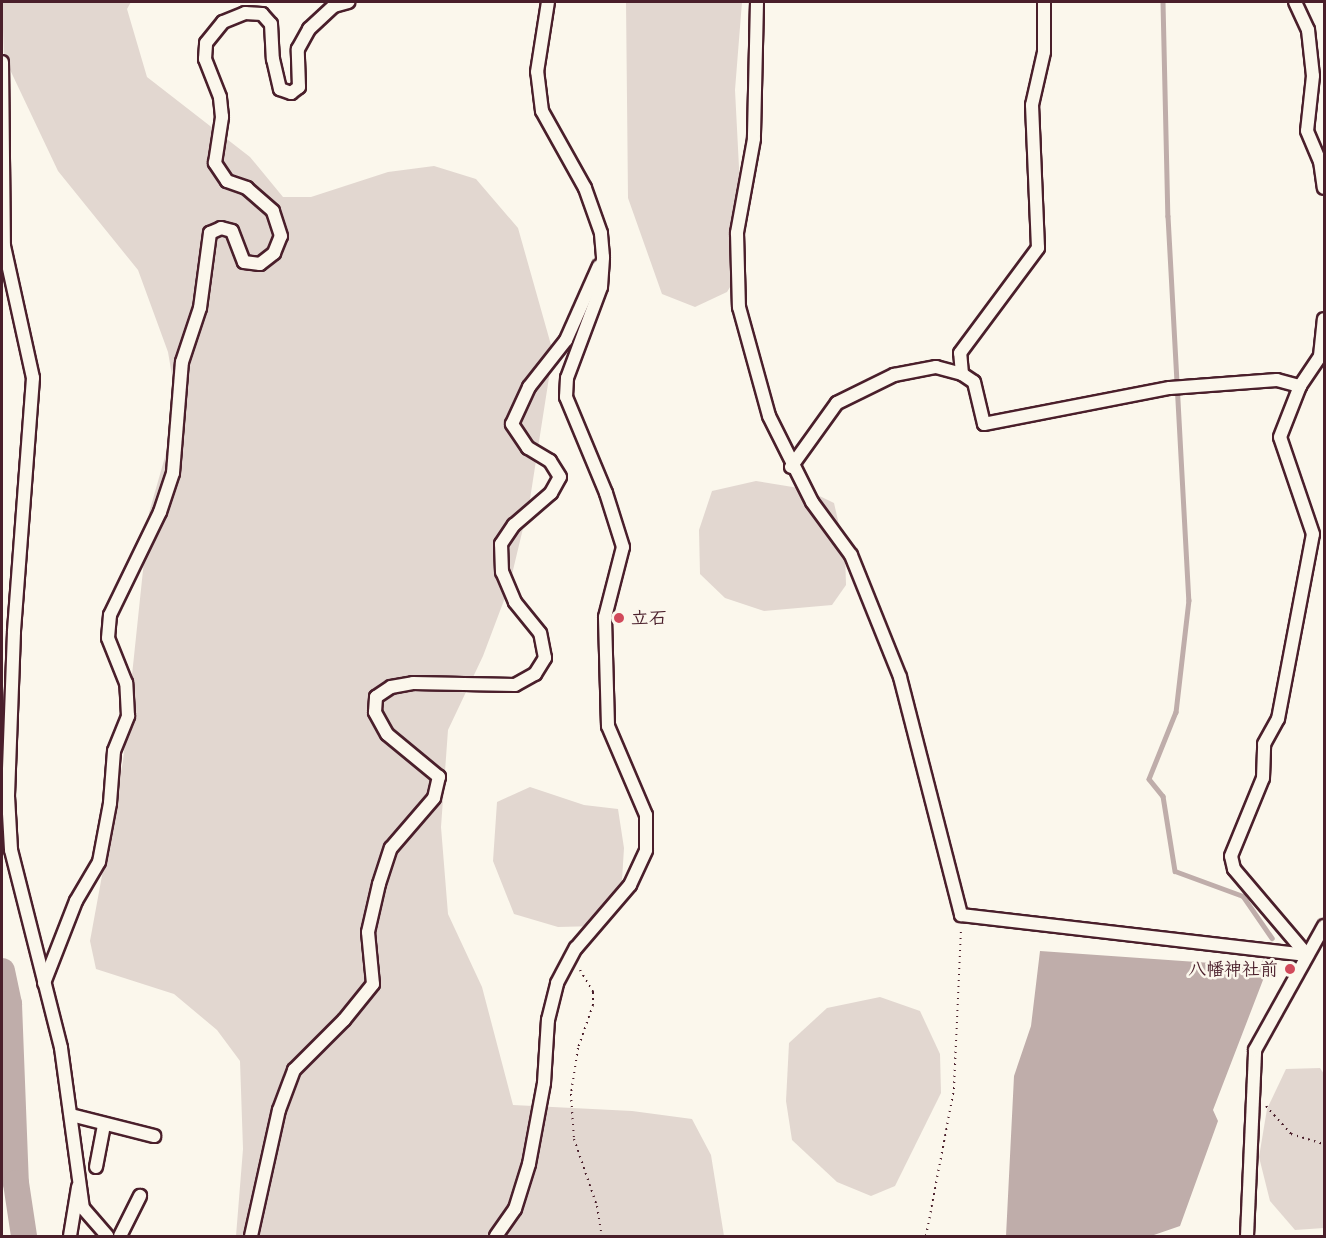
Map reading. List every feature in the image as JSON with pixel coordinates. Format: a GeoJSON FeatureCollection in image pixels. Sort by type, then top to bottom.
{"type":"FeatureCollection","features":[{"type":"Feature","properties":{"kind":"street"},"geometry":{"type":"LineString","coordinates":[[44,983],[76,901],[99,862],[110,803],[114,751],[128,716],[126,683],[108,638],[110,615],[160,512],[173,472],[182,362],[200,308],[210,233],[221,228],[232,231],[244,262],[260,264],[274,253],[281,236],[273,211],[247,188],[227,181],[215,163],[221,107],[205,59],[206,43],[223,22],[245,13],[262,14],[270,24],[273,59],[280,89],[291,93],[298,87],[298,49],[309,29],[334,6],[348,2]]}},
{"type":"Feature","properties":{"kind":"street"},"geometry":{"type":"LineString","coordinates":[[496,1236],[515,1209],[529,1164],[544,1083],[548,1020],[557,983],[569,960],[630,885],[646,850],[646,815],[608,726],[605,617],[623,547],[606,493],[566,397],[567,378],[601,287],[603,257],[601,232],[585,188],[542,111],[537,72],[548,2]]}},
{"type":"Feature","properties":{"kind":"street"},"geometry":{"type":"LineString","coordinates":[[757,2],[754,139],[737,233],[739,307],[769,417],[791,467],[852,555],[900,676],[961,915],[1307,955]]}},
{"type":"Feature","properties":{"kind":"street"},"geometry":{"type":"LineString","coordinates":[[962,374],[960,353],[1038,248],[1032,105],[1044,52],[1044,2]]}},
{"type":"Feature","properties":{"kind":"street"},"geometry":{"type":"LineString","coordinates":[[1295,2],[1308,30],[1313,76],[1307,131],[1320,161],[1324,188]]}},
{"type":"Feature","properties":{"kind":"street"},"geometry":{"type":"LineString","coordinates":[[2,62],[4,246],[33,378],[14,632],[8,796],[11,850],[61,1048],[84,1208],[107,1236]]}},
{"type":"Feature","properties":{"kind":"street"},"geometry":{"type":"LineString","coordinates":[[251,1236],[279,1110],[294,1070],[344,1020],[373,984],[368,932],[379,884],[391,848],[434,798],[439,777],[387,734],[375,712],[375,696],[391,687],[413,683],[515,685],[535,674],[545,658],[540,633],[515,602],[502,572],[501,544],[514,525],[551,493],[560,477],[550,460],[528,448],[512,424],[529,387],[566,340],[603,257]]}},
{"type":"Feature","properties":{"kind":"street"},"geometry":{"type":"LineString","coordinates":[[1307,955],[1234,869],[1231,856],[1263,778],[1264,744],[1278,719],[1313,534],[1280,437],[1300,386],[1320,356],[1324,319]]}},
{"type":"Feature","properties":{"kind":"street"},"geometry":{"type":"LineString","coordinates":[[791,467],[837,403],[894,375],[936,367],[962,374],[974,382],[984,424],[1170,388],[1277,380],[1300,386]]}},
{"type":"Feature","properties":{"kind":"street"},"geometry":{"type":"LineString","coordinates":[[1247,1236],[1251,1093],[1256,1050],[1324,926]]}},
{"type":"Feature","properties":{"kind":"street"},"geometry":{"type":"LineString","coordinates":[[71,1115],[154,1136]]}},
{"type":"Feature","properties":{"kind":"street"},"geometry":{"type":"LineString","coordinates":[[96,1167],[104,1125]]}},
{"type":"Feature","properties":{"kind":"street"},"geometry":{"type":"LineString","coordinates":[[70,1236],[80,1180]]}},
{"type":"Feature","properties":{"kind":"street"},"geometry":{"type":"LineString","coordinates":[[120,1236],[140,1196]]}},
{"type":"Feature","properties":{"kind":"path"},"geometry":{"type":"LineString","coordinates":[[926,1236],[954,1089],[961,915]]}},
{"type":"Feature","properties":{"kind":"path"},"geometry":{"type":"LineString","coordinates":[[569,960],[587,977],[593,992],[593,1005],[578,1048],[571,1094],[574,1139],[597,1206],[602,1236]]}},
{"type":"Feature","properties":{"kind":"path"},"geometry":{"type":"LineString","coordinates":[[1251,1093],[1291,1134],[1324,1144]]}},
{"type":"Feature","properties":{"kind":"shaded area"},"geometry":{"type":"Polygon","coordinates":[[[2,2],[131,2],[127,9],[147,77],[250,157],[283,197],[311,197],[388,172],[434,166],[476,179],[518,228],[553,352],[530,499],[509,587],[483,656],[448,730],[441,827],[448,914],[482,987],[513,1105],[632,1111],[692,1119],[711,1155],[724,1236],[236,1236],[243,1149],[240,1061],[217,1030],[174,994],[96,969],[90,941],[123,761],[149,513],[178,411],[168,352],[138,270],[58,171],[4,57],[2,2]]]}},
{"type":"Feature","properties":{"kind":"shaded area"},"geometry":{"type":"Polygon","coordinates":[[[626,2],[742,2],[735,90],[744,264],[727,292],[695,307],[662,294],[628,198],[626,2]]]}},
{"type":"Feature","properties":{"kind":"shaded area"},"geometry":{"type":"Polygon","coordinates":[[[756,481],[805,489],[834,503],[845,551],[846,585],[832,605],[764,611],[725,598],[700,574],[699,530],[712,491],[756,481]]]}},
{"type":"Feature","properties":{"kind":"shaded area"},"geometry":{"type":"Polygon","coordinates":[[[530,787],[584,805],[618,809],[624,848],[621,896],[597,926],[558,927],[514,914],[493,861],[497,802],[530,787]]]}},
{"type":"Feature","properties":{"kind":"shaded area"},"geometry":{"type":"Polygon","coordinates":[[[1040,951],[1268,967],[1213,1110],[1218,1121],[1180,1226],[1151,1236],[1006,1236],[1014,1076],[1031,1026],[1040,951]]]}},
{"type":"Feature","properties":{"kind":"shaded area"},"geometry":{"type":"Polygon","coordinates":[[[880,997],[920,1011],[940,1054],[941,1093],[895,1186],[871,1196],[837,1182],[792,1140],[786,1101],[789,1043],[827,1008],[880,997]]]}},
{"type":"Feature","properties":{"kind":"shaded area"},"geometry":{"type":"Polygon","coordinates":[[[1320,1068],[1324,1074],[1324,1228],[1295,1230],[1270,1201],[1259,1157],[1267,1109],[1286,1069],[1320,1068]]]}},
{"type":"Feature","properties":{"kind":"waterway"},"geometry":{"type":"LineString","coordinates":[[1163,2],[1168,216],[1189,600],[1176,712],[1149,779],[1163,796],[1175,871],[1243,896],[1272,938]]}},
{"type":"Feature","properties":{"kind":"waterway"},"geometry":{"type":"LineString","coordinates":[[1256,970],[1265,961]]}},
{"type":"Feature","properties":{"kind":"waterway"},"geometry":{"type":"LineString","coordinates":[[2,971],[9,1004],[16,1183],[24,1236]]}},
{"type":"Feature","properties":{"kind":"place","name":"立石"},"geometry":{"type":"Point","coordinates":[619,618]}},
{"type":"Feature","properties":{"kind":"place","name":"八幡神社前"},"geometry":{"type":"Point","coordinates":[1290,969]}}]}
